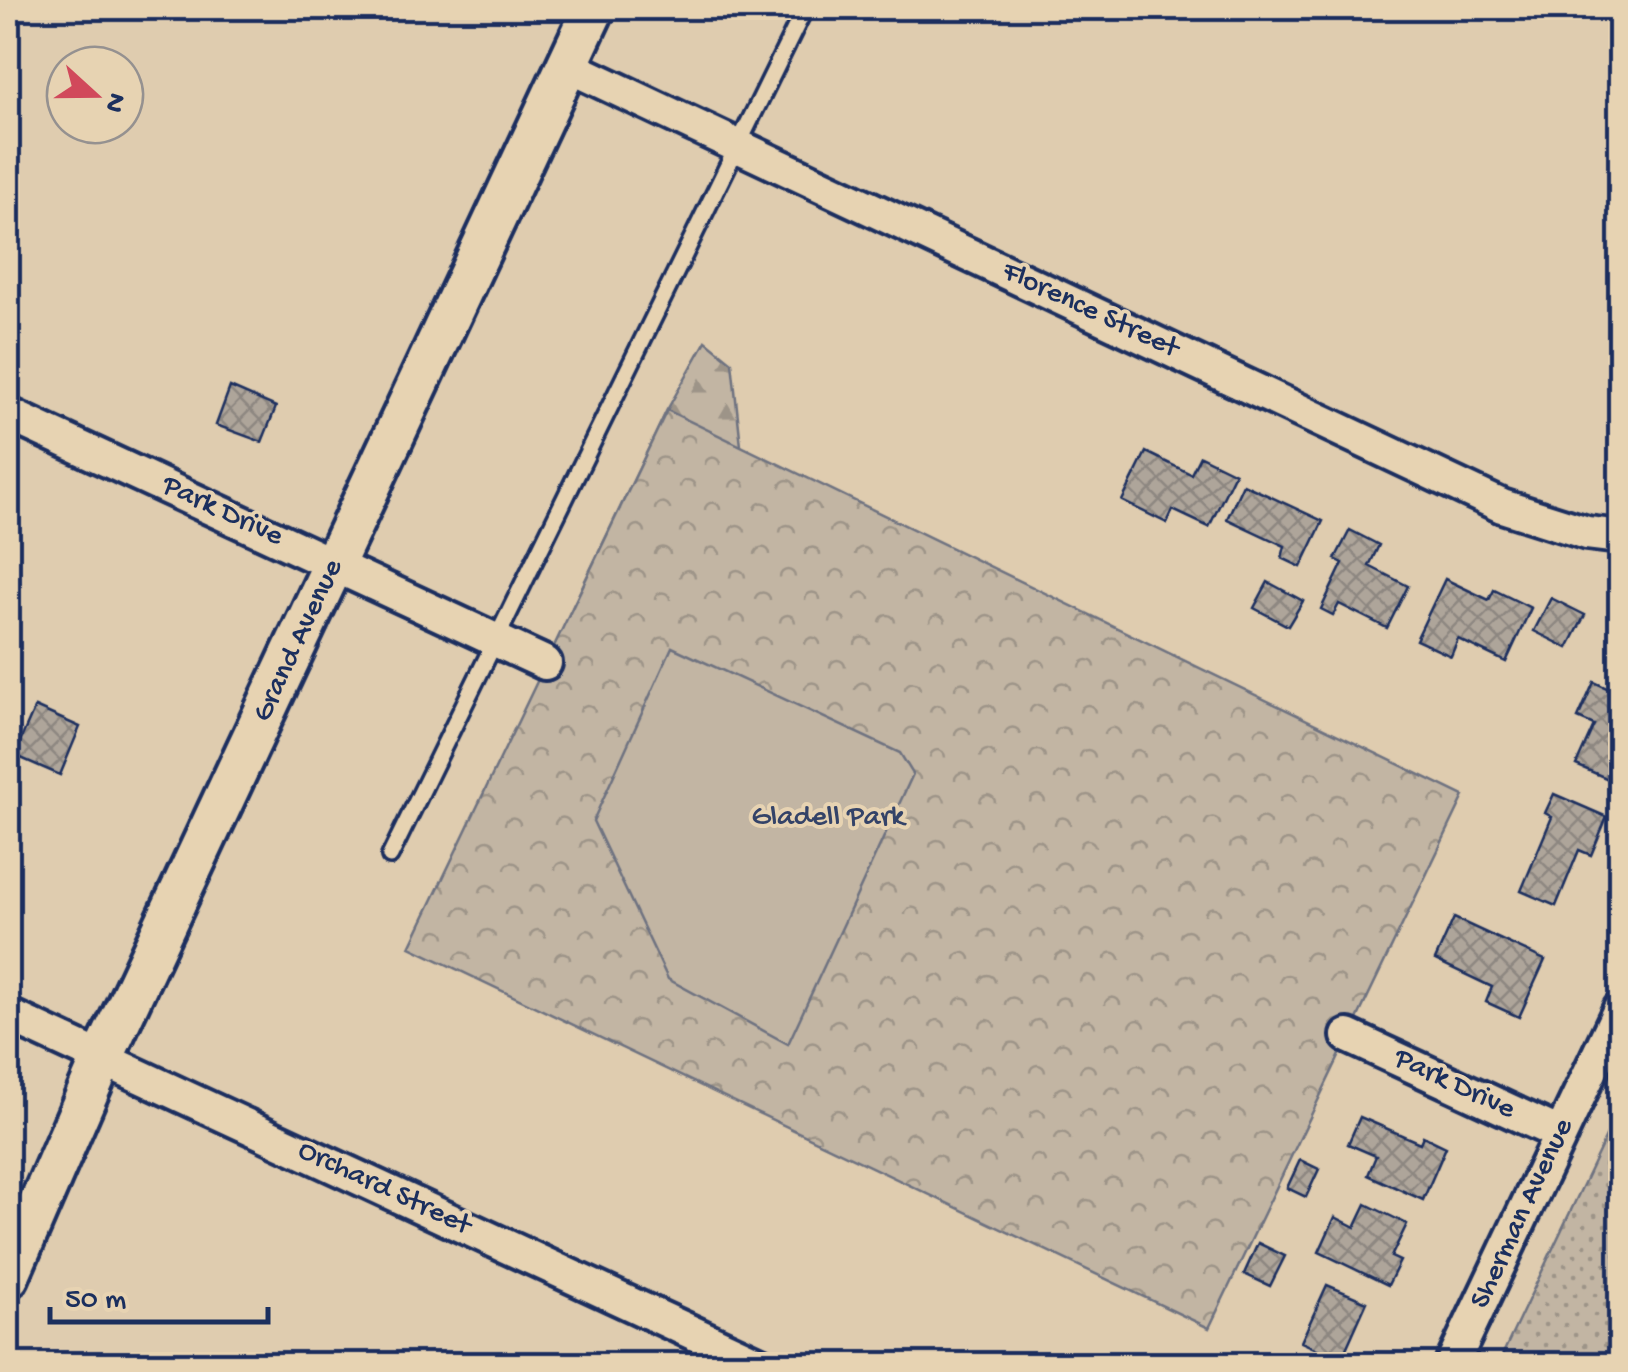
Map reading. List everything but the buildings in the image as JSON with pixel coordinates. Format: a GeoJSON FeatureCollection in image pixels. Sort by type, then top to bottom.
{"type":"FeatureCollection","features":[{"type":"Feature","properties":{"kind":"street","name":"Grand Avenue"},"geometry":{"type":"LineString","coordinates":[[8,1277],[103,1057],[594,8]]}},
{"type":"Feature","properties":{"kind":"street","name":"Florence Street"},"geometry":{"type":"LineString","coordinates":[[566,65],[1502,506],[1587,532],[1620,537]]}},
{"type":"Feature","properties":{"kind":"street","name":"Park Drive"},"geometry":{"type":"LineString","coordinates":[[8,414],[545,663]]}},
{"type":"Feature","properties":{"kind":"street","name":"Sherman Avenue"},"geometry":{"type":"LineString","coordinates":[[1452,1364],[1620,1009]]}},
{"type":"Feature","properties":{"kind":"street","name":"Orchard Street"},"geometry":{"type":"LineString","coordinates":[[8,1015],[760,1364]]}},
{"type":"Feature","properties":{"kind":"street","name":"Park Drive"},"geometry":{"type":"LineString","coordinates":[[1348,1036],[1560,1134]]}},
{"type":"Feature","properties":{"kind":"lane"},"geometry":{"type":"LineString","coordinates":[[390,856],[806,8]]}},
{"type":"Feature","properties":{"kind":"green space"},"geometry":{"type":"Polygon","coordinates":[[[706,341],[732,362],[741,446],[768,519],[569,614],[667,410],[706,341]]]}},
{"type":"Feature","properties":{"kind":"green space","name":"Gladell Park"},"geometry":{"type":"Polygon","coordinates":[[[667,410],[1464,796],[1209,1328],[410,947],[667,410]]]}},
{"type":"Feature","properties":{"kind":"green space"},"geometry":{"type":"Polygon","coordinates":[[[672,647],[900,753],[913,774],[788,1044],[668,979],[593,821],[672,647]]]}},
{"type":"Feature","properties":{"kind":"green space"},"geometry":{"type":"Polygon","coordinates":[[[1620,1107],[1620,1364],[1498,1364],[1620,1107]]]}}]}
